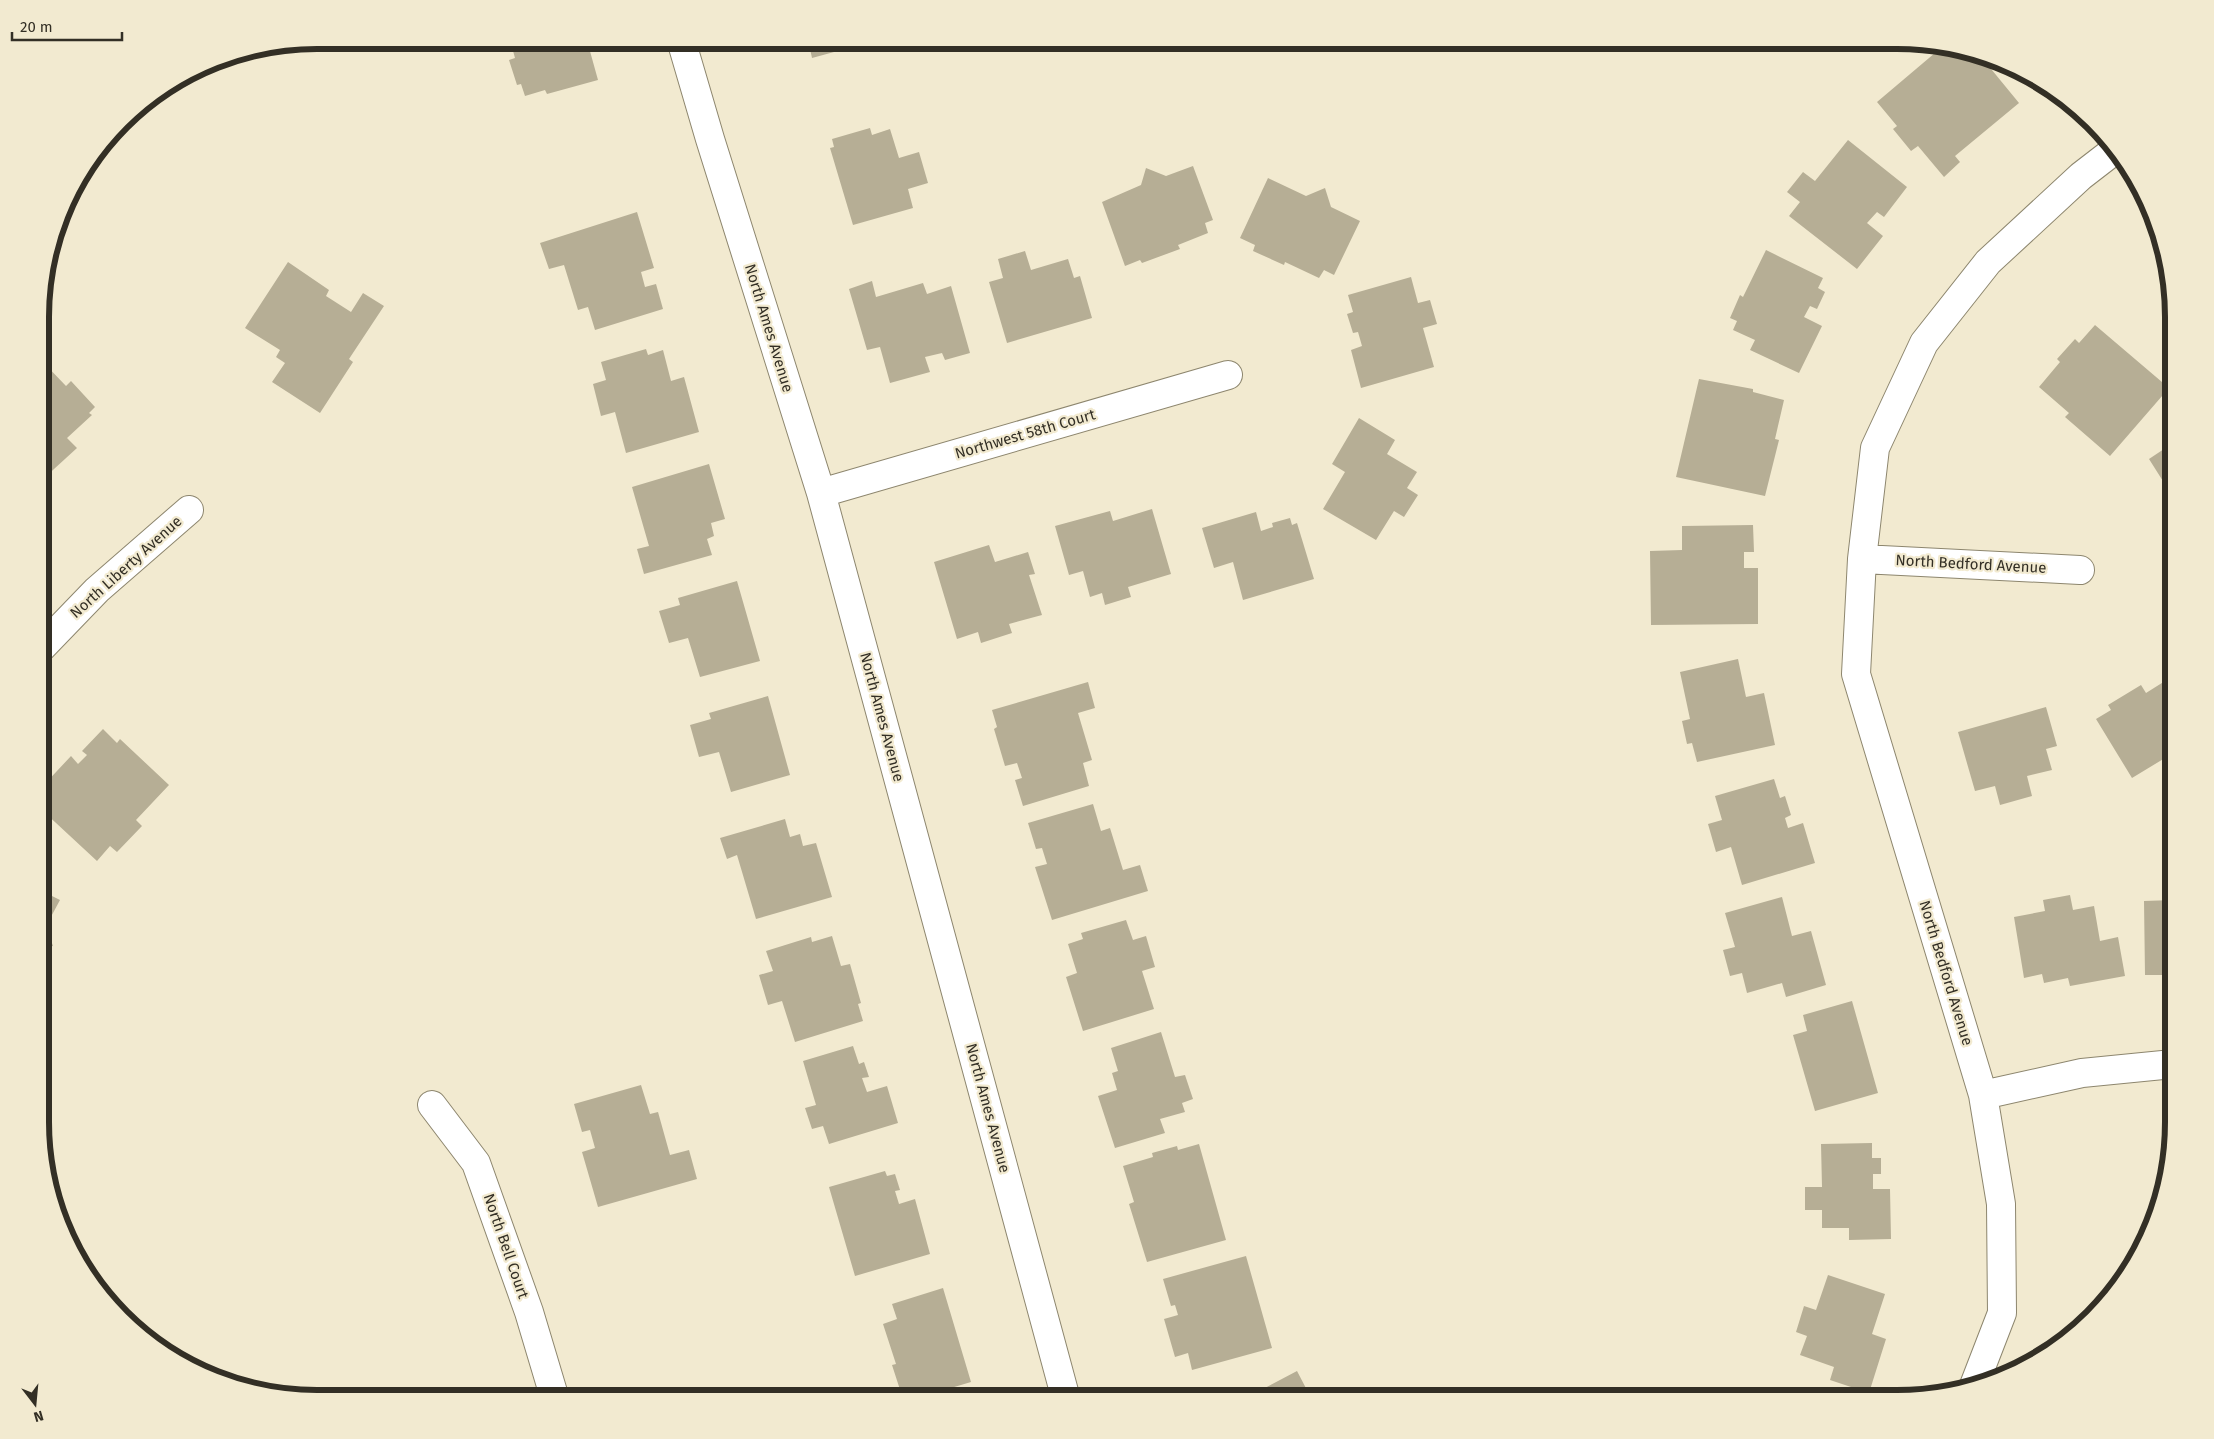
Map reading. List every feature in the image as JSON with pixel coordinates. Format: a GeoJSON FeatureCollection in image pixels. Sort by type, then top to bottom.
{"type":"FeatureCollection","features":[{"type":"Feature","properties":{"kind":"street","name":"North Ames Avenue"},"geometry":{"type":"LineString","coordinates":[[684,49],[821,493],[1064,1390]]}},
{"type":"Feature","properties":{"kind":"street","name":"North Bedford Avenue"},"geometry":{"type":"LineString","coordinates":[[1977,1378],[2002,1314],[2001,1204],[1983,1095],[1856,674],[1862,559],[1875,448],[1924,343],[1988,262],[2081,176],[2110,154]]}},
{"type":"Feature","properties":{"kind":"street","name":"Northwest 58th Court"},"geometry":{"type":"LineString","coordinates":[[821,493],[1228,375]]}},
{"type":"Feature","properties":{"kind":"street","name":"North Liberty Avenue"},"geometry":{"type":"LineString","coordinates":[[49,640],[96,590],[189,510]]}},
{"type":"Feature","properties":{"kind":"street","name":"North Bedford Avenue"},"geometry":{"type":"LineString","coordinates":[[1862,559],[2080,570]]}},
{"type":"Feature","properties":{"kind":"street"},"geometry":{"type":"LineString","coordinates":[[1983,1095],[2082,1073],[2165,1065]]}},
{"type":"Feature","properties":{"kind":"street","name":"North Bell Court"},"geometry":{"type":"LineString","coordinates":[[432,1105],[476,1163],[529,1312],[552,1390]]}},
{"type":"Feature","properties":{"kind":"building"},"geometry":{"type":"Polygon","coordinates":[[[512,49],[589,49],[598,80],[547,94],[545,90],[525,96],[521,84],[517,85],[509,60],[515,58],[512,49]]]}},
{"type":"Feature","properties":{"kind":"building"},"geometry":{"type":"Polygon","coordinates":[[[810,49],[845,49],[812,58],[810,49]]]}},
{"type":"Feature","properties":{"kind":"building"},"geometry":{"type":"Polygon","coordinates":[[[1936,52],[1988,65],[2019,103],[1955,156],[1960,162],[1944,177],[1918,146],[1911,151],[1893,129],[1897,126],[1877,102],[1936,52]]]}},
{"type":"Feature","properties":{"kind":"building"},"geometry":{"type":"Polygon","coordinates":[[[870,128],[872,135],[890,129],[899,158],[919,152],[928,183],[908,189],[913,208],[853,225],[830,148],[834,147],[832,139],[870,128]]]}},
{"type":"Feature","properties":{"kind":"building"},"geometry":{"type":"Polygon","coordinates":[[[1848,140],[1907,187],[1884,217],[1877,212],[1867,223],[1883,236],[1857,269],[1789,216],[1800,202],[1787,192],[1803,172],[1815,181],[1848,140]]]}},
{"type":"Feature","properties":{"kind":"building"},"geometry":{"type":"Polygon","coordinates":[[[1193,166],[1213,220],[1205,223],[1208,233],[1178,245],[1180,249],[1142,263],[1140,260],[1125,266],[1102,202],[1141,185],[1146,168],[1166,176],[1193,166]]]}},
{"type":"Feature","properties":{"kind":"building"},"geometry":{"type":"Polygon","coordinates":[[[1268,178],[1306,196],[1325,188],[1331,207],[1360,221],[1334,275],[1324,270],[1319,278],[1285,262],[1284,265],[1253,251],[1255,245],[1240,238],[1268,178]]]}},
{"type":"Feature","properties":{"kind":"building"},"geometry":{"type":"Polygon","coordinates":[[[637,212],[654,268],[641,272],[645,287],[656,284],[663,309],[595,330],[588,307],[578,310],[564,265],[549,269],[540,243],[637,212]]]}},
{"type":"Feature","properties":{"kind":"building"},"geometry":{"type":"Polygon","coordinates":[[[1766,250],[1823,278],[1818,288],[1825,292],[1817,309],[1810,306],[1804,317],[1822,326],[1799,373],[1750,350],[1755,340],[1733,330],[1737,321],[1730,318],[1740,295],[1743,297],[1766,250]]]}},
{"type":"Feature","properties":{"kind":"building"},"geometry":{"type":"Polygon","coordinates":[[[1025,251],[1031,270],[1068,259],[1074,278],[1080,276],[1092,318],[1007,343],[989,282],[1003,278],[998,259],[1025,251]]]}},
{"type":"Feature","properties":{"kind":"building"},"geometry":{"type":"Polygon","coordinates":[[[288,262],[329,290],[326,296],[351,312],[363,293],[384,306],[349,359],[353,362],[320,413],[272,382],[285,363],[276,357],[280,350],[245,328],[288,262]]]}},
{"type":"Feature","properties":{"kind":"building"},"geometry":{"type":"Polygon","coordinates":[[[1411,277],[1418,303],[1430,300],[1437,324],[1423,328],[1434,367],[1361,388],[1351,350],[1362,346],[1358,332],[1353,333],[1347,314],[1353,312],[1348,295],[1411,277]]]}},
{"type":"Feature","properties":{"kind":"building"},"geometry":{"type":"Polygon","coordinates":[[[872,281],[876,297],[923,283],[927,294],[951,286],[970,353],[945,360],[942,353],[925,357],[930,372],[890,383],[880,347],[867,350],[849,289],[872,281]]]}},
{"type":"Feature","properties":{"kind":"building"},"geometry":{"type":"Polygon","coordinates":[[[2095,325],[2165,385],[2165,393],[2110,456],[2065,417],[2069,413],[2039,387],[2060,362],[2057,359],[2075,339],[2079,343],[2095,325]]]}},
{"type":"Feature","properties":{"kind":"building"},"geometry":{"type":"Polygon","coordinates":[[[646,349],[648,355],[663,350],[671,381],[684,377],[699,432],[626,453],[615,412],[601,416],[593,384],[606,380],[601,362],[646,349]]]}},
{"type":"Feature","properties":{"kind":"building"},"geometry":{"type":"Polygon","coordinates":[[[49,368],[66,386],[71,381],[95,407],[89,413],[92,415],[67,438],[77,448],[49,474],[49,368]]]}},
{"type":"Feature","properties":{"kind":"building"},"geometry":{"type":"Polygon","coordinates":[[[1699,379],[1753,389],[1753,392],[1784,400],[1775,439],[1779,440],[1765,496],[1676,477],[1699,379]]]}},
{"type":"Feature","properties":{"kind":"building"},"geometry":{"type":"Polygon","coordinates":[[[1359,418],[1395,440],[1387,454],[1417,472],[1407,488],[1418,495],[1404,517],[1394,511],[1376,540],[1323,509],[1345,472],[1332,464],[1359,418]]]}},
{"type":"Feature","properties":{"kind":"building"},"geometry":{"type":"Polygon","coordinates":[[[2165,448],[2165,484],[2149,459],[2165,448]]]}},
{"type":"Feature","properties":{"kind":"building"},"geometry":{"type":"Polygon","coordinates":[[[709,464],[725,519],[711,523],[714,536],[707,539],[712,555],[644,574],[637,549],[649,546],[632,487],[709,464]]]}},
{"type":"Feature","properties":{"kind":"building"},"geometry":{"type":"Polygon","coordinates":[[[1152,509],[1171,574],[1128,587],[1131,597],[1105,605],[1102,593],[1090,597],[1083,571],[1069,575],[1055,526],[1110,511],[1113,521],[1152,509]]]}},
{"type":"Feature","properties":{"kind":"building"},"geometry":{"type":"Polygon","coordinates":[[[1256,512],[1261,531],[1273,527],[1272,523],[1290,518],[1292,525],[1297,523],[1314,579],[1243,600],[1233,562],[1214,568],[1202,528],[1256,512]]]}},
{"type":"Feature","properties":{"kind":"building"},"geometry":{"type":"Polygon","coordinates":[[[1753,525],[1754,552],[1744,552],[1744,568],[1758,568],[1758,624],[1651,625],[1650,551],[1682,550],[1682,526],[1753,525]]]}},
{"type":"Feature","properties":{"kind":"building"},"geometry":{"type":"Polygon","coordinates":[[[989,545],[995,562],[1028,552],[1035,574],[1029,575],[1042,615],[1009,624],[1012,633],[981,643],[978,632],[957,639],[934,562],[989,545]]]}},
{"type":"Feature","properties":{"kind":"building"},"geometry":{"type":"Polygon","coordinates":[[[737,581],[760,661],[700,677],[688,638],[669,643],[659,611],[680,605],[678,598],[737,581]]]}},
{"type":"Feature","properties":{"kind":"building"},"geometry":{"type":"Polygon","coordinates":[[[1738,659],[1746,697],[1764,693],[1775,745],[1697,762],[1692,743],[1687,744],[1682,721],[1690,719],[1680,672],[1738,659]]]}},
{"type":"Feature","properties":{"kind":"building"},"geometry":{"type":"Polygon","coordinates":[[[2165,681],[2165,758],[2132,778],[2096,719],[2111,710],[2108,705],[2141,685],[2146,693],[2165,681]]]}},
{"type":"Feature","properties":{"kind":"building"},"geometry":{"type":"Polygon","coordinates":[[[1088,682],[1095,708],[1078,713],[1092,760],[1083,763],[1089,786],[1023,806],[1015,780],[1022,778],[1017,763],[1005,766],[994,729],[997,727],[992,710],[1088,682]]]}},
{"type":"Feature","properties":{"kind":"building"},"geometry":{"type":"Polygon","coordinates":[[[768,696],[790,775],[731,792],[719,752],[699,757],[690,725],[711,719],[709,713],[768,696]]]}},
{"type":"Feature","properties":{"kind":"building"},"geometry":{"type":"Polygon","coordinates":[[[2046,707],[2057,746],[2046,749],[2052,770],[2027,776],[2032,796],[2000,805],[1995,786],[1975,791],[1958,732],[2046,707]]]}},
{"type":"Feature","properties":{"kind":"building"},"geometry":{"type":"Polygon","coordinates":[[[103,729],[117,743],[120,739],[169,785],[136,820],[142,826],[117,852],[110,846],[97,861],[49,816],[49,780],[71,756],[78,764],[87,755],[82,751],[103,729]]]}},
{"type":"Feature","properties":{"kind":"building"},"geometry":{"type":"Polygon","coordinates":[[[1774,779],[1780,798],[1785,796],[1791,815],[1785,818],[1788,828],[1803,823],[1815,863],[1742,885],[1731,847],[1716,852],[1708,824],[1722,820],[1715,796],[1774,779]]]}},
{"type":"Feature","properties":{"kind":"building"},"geometry":{"type":"Polygon","coordinates":[[[1093,804],[1101,831],[1110,828],[1123,870],[1140,865],[1148,891],[1052,920],[1035,867],[1047,864],[1042,848],[1036,849],[1028,823],[1093,804]]]}},
{"type":"Feature","properties":{"kind":"building"},"geometry":{"type":"Polygon","coordinates":[[[785,819],[790,837],[800,834],[803,846],[816,843],[832,897],[756,919],[737,855],[727,859],[720,838],[785,819]]]}},
{"type":"Feature","properties":{"kind":"building"},"geometry":{"type":"Polygon","coordinates":[[[49,894],[60,900],[49,920],[49,894]]]}},
{"type":"Feature","properties":{"kind":"building"},"geometry":{"type":"Polygon","coordinates":[[[2070,895],[2073,910],[2094,906],[2100,941],[2118,937],[2125,976],[2070,986],[2068,978],[2044,983],[2042,974],[2024,978],[2014,917],[2045,911],[2043,900],[2070,895]]]}},
{"type":"Feature","properties":{"kind":"building"},"geometry":{"type":"Polygon","coordinates":[[[1782,897],[1792,936],[1811,931],[1826,985],[1786,997],[1782,983],[1747,993],[1742,973],[1730,976],[1723,950],[1735,947],[1725,913],[1782,897]]]}},
{"type":"Feature","properties":{"kind":"building"},"geometry":{"type":"Polygon","coordinates":[[[2165,900],[2165,975],[2145,975],[2144,901],[2165,900]]]}},
{"type":"Feature","properties":{"kind":"building"},"geometry":{"type":"Polygon","coordinates":[[[1126,920],[1133,940],[1146,936],[1155,967],[1142,971],[1154,1009],[1083,1031],[1066,977],[1077,973],[1068,944],[1083,939],[1081,933],[1126,920]]]}},
{"type":"Feature","properties":{"kind":"building"},"geometry":{"type":"Polygon","coordinates":[[[49,935],[53,946],[49,947],[49,935]]]}},
{"type":"Feature","properties":{"kind":"building"},"geometry":{"type":"Polygon","coordinates":[[[832,936],[841,966],[850,964],[861,1003],[858,1004],[863,1021],[795,1042],[782,1001],[768,1005],[759,975],[773,971],[766,951],[811,937],[812,942],[832,936]]]}},
{"type":"Feature","properties":{"kind":"building"},"geometry":{"type":"Polygon","coordinates":[[[1852,1001],[1878,1093],[1815,1111],[1793,1035],[1807,1031],[1803,1015],[1852,1001]]]}},
{"type":"Feature","properties":{"kind":"building"},"geometry":{"type":"Polygon","coordinates":[[[1161,1032],[1175,1077],[1185,1075],[1193,1099],[1182,1103],[1185,1112],[1160,1119],[1165,1133],[1115,1148],[1098,1096],[1117,1090],[1112,1073],[1118,1071],[1111,1048],[1161,1032]]]}},
{"type":"Feature","properties":{"kind":"building"},"geometry":{"type":"Polygon","coordinates":[[[853,1046],[859,1064],[864,1062],[869,1077],[862,1078],[867,1092],[887,1086],[898,1123],[829,1144],[823,1126],[812,1129],[805,1108],[816,1105],[803,1061],[853,1046]]]}},
{"type":"Feature","properties":{"kind":"building"},"geometry":{"type":"Polygon","coordinates":[[[641,1085],[650,1114],[658,1112],[670,1155],[689,1150],[697,1179],[598,1207],[582,1152],[595,1148],[590,1130],[582,1132],[574,1104],[641,1085]]]}},
{"type":"Feature","properties":{"kind":"building"},"geometry":{"type":"Polygon","coordinates":[[[1872,1143],[1872,1158],[1881,1158],[1881,1174],[1873,1174],[1873,1189],[1890,1189],[1891,1239],[1849,1240],[1849,1228],[1822,1228],[1822,1210],[1805,1210],[1805,1187],[1822,1187],[1821,1144],[1872,1143]]]}},
{"type":"Feature","properties":{"kind":"building"},"geometry":{"type":"Polygon","coordinates":[[[1199,1144],[1226,1240],[1147,1262],[1129,1204],[1134,1202],[1123,1166],[1153,1157],[1152,1153],[1177,1146],[1178,1150],[1199,1144]]]}},
{"type":"Feature","properties":{"kind":"building"},"geometry":{"type":"Polygon","coordinates":[[[885,1171],[887,1176],[895,1174],[900,1190],[895,1191],[899,1204],[915,1199],[930,1254],[855,1276],[829,1187],[885,1171]]]}},
{"type":"Feature","properties":{"kind":"building"},"geometry":{"type":"Polygon","coordinates":[[[1246,1256],[1272,1348],[1192,1370],[1188,1353],[1175,1357],[1164,1319],[1178,1315],[1175,1305],[1171,1306],[1163,1279],[1246,1256]]]}},
{"type":"Feature","properties":{"kind":"building"},"geometry":{"type":"Polygon","coordinates":[[[1828,1275],[1885,1294],[1872,1334],[1886,1339],[1870,1390],[1860,1390],[1830,1380],[1834,1367],[1800,1355],[1807,1336],[1796,1332],[1804,1306],[1816,1310],[1828,1275]]]}},
{"type":"Feature","properties":{"kind":"building"},"geometry":{"type":"Polygon","coordinates":[[[943,1288],[971,1382],[944,1390],[900,1390],[892,1365],[896,1364],[883,1324],[897,1319],[892,1304],[943,1288]]]}},
{"type":"Feature","properties":{"kind":"building"},"geometry":{"type":"Polygon","coordinates":[[[1297,1371],[1307,1390],[1261,1390],[1297,1371]]]}}]}
